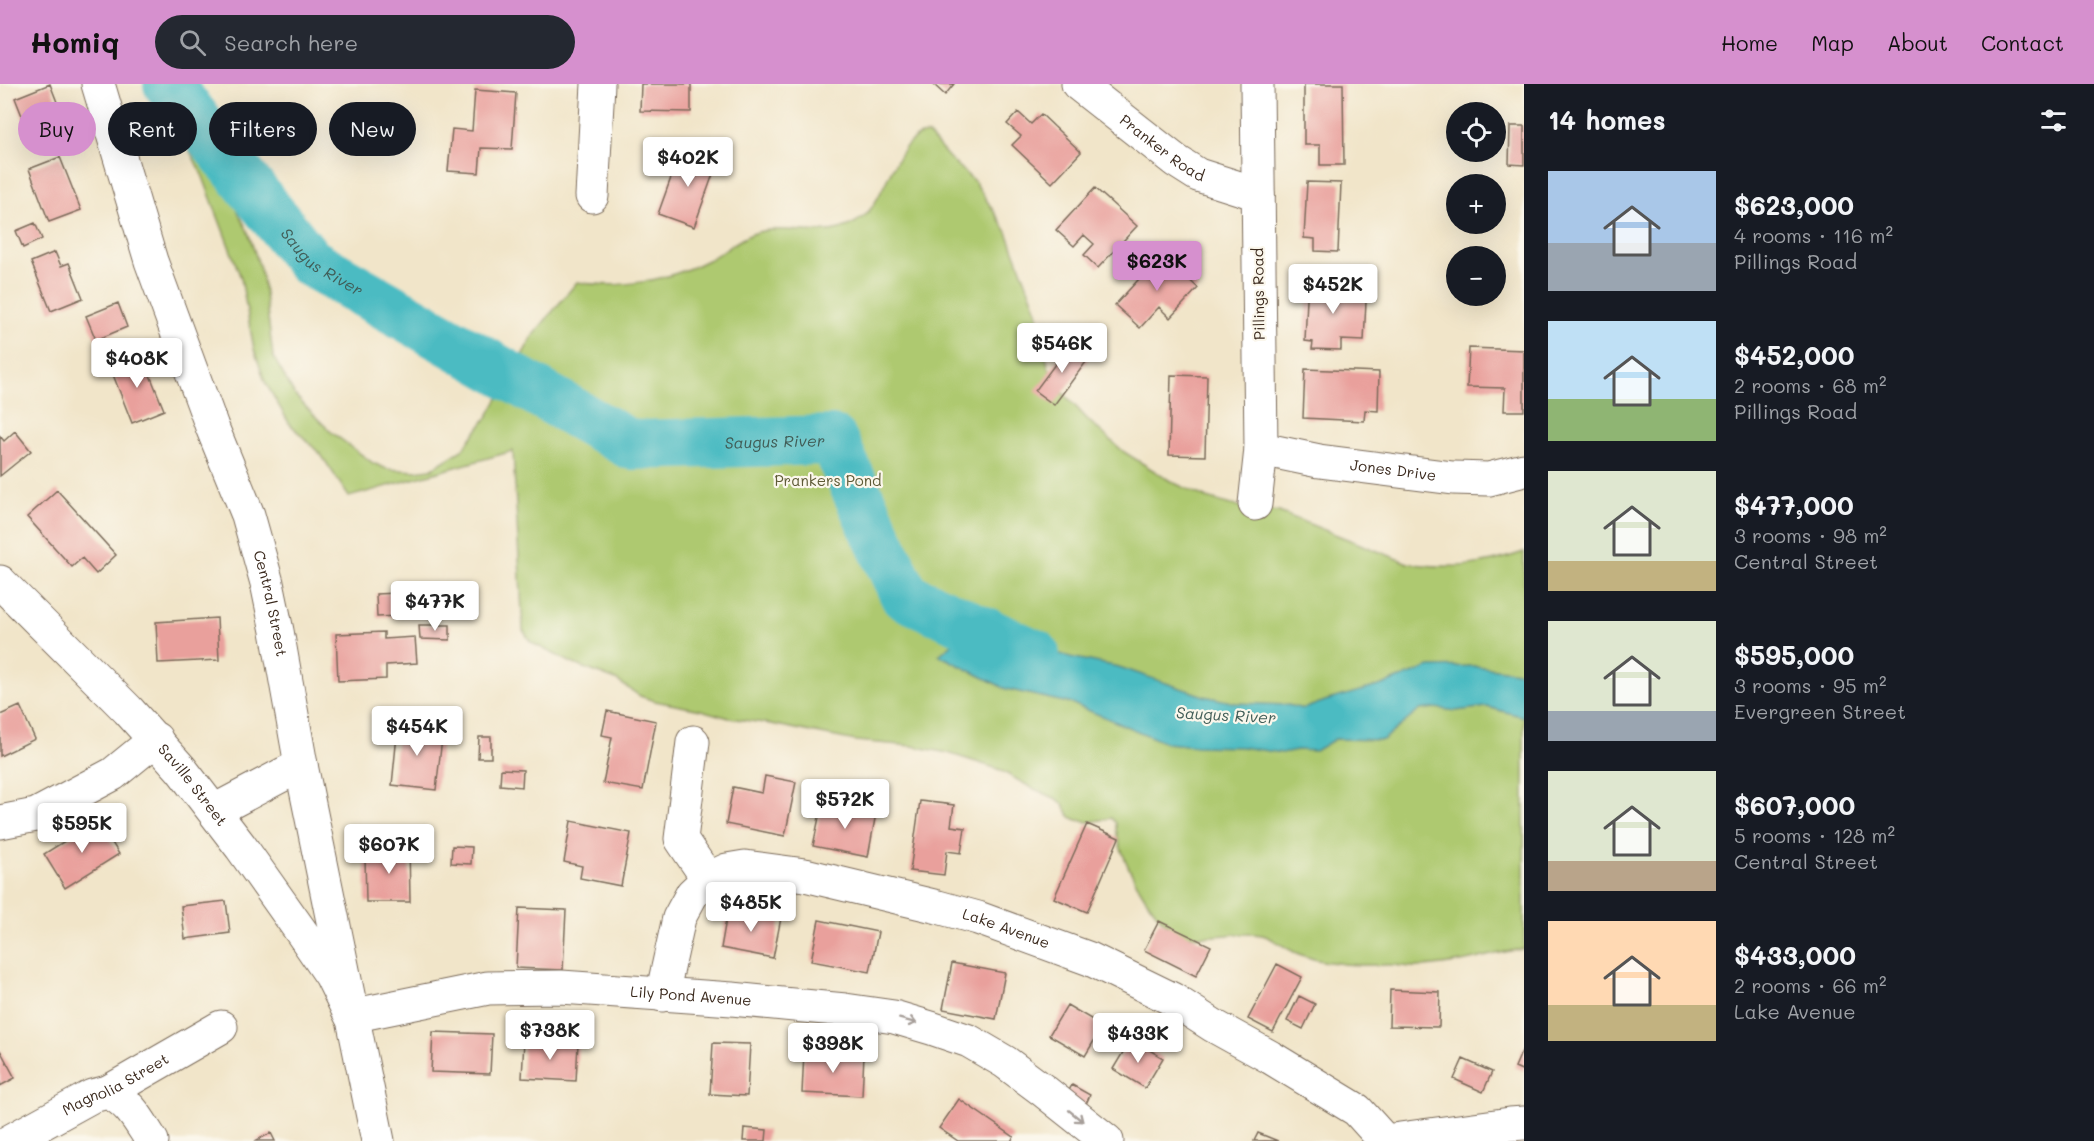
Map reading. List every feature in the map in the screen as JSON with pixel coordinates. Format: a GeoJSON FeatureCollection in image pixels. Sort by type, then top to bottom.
{"type":"FeatureCollection","features":[{"type":"Feature","properties":{"kind":"street","name":"Central Street"},"geometry":{"type":"LineString","coordinates":[[98,84],[151,261],[212,427],[248,515],[267,583],[351,1017],[378,1141]]}},
{"type":"Feature","properties":{"kind":"street"},"geometry":{"type":"LineString","coordinates":[[592,196],[598,84]]}},
{"type":"Feature","properties":{"kind":"street","name":"Pranker Road"},"geometry":{"type":"LineString","coordinates":[[1078,84],[1198,176],[1258,194]]}},
{"type":"Feature","properties":{"kind":"street","name":"Pillings Road"},"geometry":{"type":"LineString","coordinates":[[1255,504],[1261,449],[1257,84]]}},
{"type":"Feature","properties":{"kind":"street","name":"Jones Drive"},"geometry":{"type":"LineString","coordinates":[[1261,449],[1319,461],[1453,478],[1489,479],[1524,470]]}},
{"type":"Feature","properties":{"kind":"street","name":"Saville Street"},"geometry":{"type":"LineString","coordinates":[[0,582],[156,739],[255,865],[331,975],[351,1017]]}},
{"type":"Feature","properties":{"kind":"street"},"geometry":{"type":"LineString","coordinates":[[0,822],[36,815],[113,774],[156,739]]}},
{"type":"Feature","properties":{"kind":"street"},"geometry":{"type":"LineString","coordinates":[[693,742],[681,839],[708,879]]}},
{"type":"Feature","properties":{"kind":"street"},"geometry":{"type":"LineString","coordinates":[[214,812],[301,765]]}},
{"type":"Feature","properties":{"kind":"street","name":"Lake Avenue"},"geometry":{"type":"LineString","coordinates":[[662,995],[679,918],[692,894],[708,879],[727,870],[746,867],[805,875],[948,909],[1090,959],[1172,999],[1357,1110],[1385,1141]]}},
{"type":"Feature","properties":{"kind":"street","name":"Lily Pond Avenue"},"geometry":{"type":"LineString","coordinates":[[351,1017],[488,988],[561,987],[845,1010],[894,1017],[969,1041],[1005,1062],[1107,1141]]}},
{"type":"Feature","properties":{"kind":"street","name":"Magnolia Street"},"geometry":{"type":"LineString","coordinates":[[10,1141],[93,1096],[108,1092],[221,1028]]}},
{"type":"Feature","properties":{"kind":"street"},"geometry":{"type":"LineString","coordinates":[[108,1092],[120,1097],[132,1108],[152,1141]]}},
{"type":"Feature","properties":{"kind":"street"},"geometry":{"type":"LineString","coordinates":[[1385,1141],[1524,1124]]}},
{"type":"Feature","properties":{"kind":"green space","name":"Prankers Pond"},"geometry":{"type":"Polygon","coordinates":[[[156,84],[172,84],[182,102],[165,102],[156,84]]]}},
{"type":"Feature","properties":{"kind":"green space","name":"Prankers Pond"},"geometry":{"type":"Polygon","coordinates":[[[197,129],[248,232],[264,287],[273,356],[294,394],[330,431],[373,463],[387,469],[415,471],[431,469],[462,450],[488,416],[534,334],[577,282],[611,285],[662,278],[710,259],[741,239],[762,231],[814,232],[851,225],[871,208],[908,144],[917,137],[928,134],[975,182],[1007,232],[1037,311],[1048,366],[1064,394],[1089,421],[1124,452],[1172,482],[1207,498],[1231,505],[1279,512],[1408,563],[1438,566],[1467,565],[1495,561],[1524,552],[1524,949],[1435,966],[1356,965],[1327,962],[1304,956],[1262,935],[1204,937],[1184,935],[1173,930],[1161,919],[1139,887],[1122,851],[1116,823],[1111,818],[1090,822],[1077,820],[1070,817],[1063,804],[1057,799],[998,769],[948,753],[912,746],[856,741],[729,718],[655,701],[640,696],[616,680],[574,664],[536,645],[530,641],[523,630],[513,451],[349,497],[322,456],[289,423],[265,382],[254,349],[241,278],[203,177],[192,156],[197,156],[197,129]]]}},
{"type":"Feature","properties":{"kind":"water"},"geometry":{"type":"Polygon","coordinates":[[[990,613],[1014,640],[1070,657],[1119,667],[1204,696],[1236,703],[1288,705],[1303,709],[1382,685],[1430,667],[1476,666],[1524,673],[1524,717],[1487,707],[1456,711],[1435,708],[1420,710],[1383,740],[1335,739],[1315,751],[1297,750],[1282,753],[1241,747],[1166,743],[1073,704],[1006,689],[939,655],[990,613]]]}},
{"type":"Feature","properties":{"kind":"building"},"geometry":{"type":"Polygon","coordinates":[[[50,84],[57,102],[18,102],[18,106],[15,98],[50,84]]]}},
{"type":"Feature","properties":{"kind":"building"},"geometry":{"type":"Polygon","coordinates":[[[641,84],[691,84],[691,112],[640,111],[641,84]]]}},
{"type":"Feature","properties":{"kind":"building"},"geometry":{"type":"Polygon","coordinates":[[[933,84],[954,84],[945,95],[933,84]]]}},
{"type":"Feature","properties":{"kind":"building"},"geometry":{"type":"Polygon","coordinates":[[[1304,84],[1343,84],[1344,165],[1320,165],[1320,145],[1304,145],[1304,84]]]}},
{"type":"Feature","properties":{"kind":"building"},"geometry":{"type":"Polygon","coordinates":[[[475,90],[516,93],[512,149],[481,148],[479,173],[448,171],[452,129],[472,131],[475,90]]]}},
{"type":"Feature","properties":{"kind":"building"},"geometry":{"type":"Polygon","coordinates":[[[1018,112],[1031,124],[1041,114],[1081,152],[1052,183],[1012,145],[1021,136],[1007,124],[1018,112]]]}},
{"type":"Feature","properties":{"kind":"building"},"geometry":{"type":"Polygon","coordinates":[[[1510,126],[1524,126],[1524,165],[1509,164],[1510,126]]]}},
{"type":"Feature","properties":{"kind":"building"},"geometry":{"type":"Polygon","coordinates":[[[681,150],[717,163],[694,227],[658,214],[681,150]]]}},
{"type":"Feature","properties":{"kind":"building"},"geometry":{"type":"Polygon","coordinates":[[[60,157],[81,210],[49,222],[29,169],[60,157]]]}},
{"type":"Feature","properties":{"kind":"building"},"geometry":{"type":"Polygon","coordinates":[[[1307,182],[1341,183],[1338,252],[1315,251],[1315,239],[1304,238],[1307,182]]]}},
{"type":"Feature","properties":{"kind":"building"},"geometry":{"type":"Polygon","coordinates":[[[1095,188],[1137,226],[1098,268],[1084,255],[1094,244],[1084,235],[1074,246],[1056,230],[1095,188]]]}},
{"type":"Feature","properties":{"kind":"building"},"geometry":{"type":"Polygon","coordinates":[[[35,223],[42,239],[23,248],[16,231],[35,223]]]}},
{"type":"Feature","properties":{"kind":"building"},"geometry":{"type":"Polygon","coordinates":[[[55,252],[61,266],[69,263],[83,298],[51,311],[31,262],[55,252]]]}},
{"type":"Feature","properties":{"kind":"building"},"geometry":{"type":"Polygon","coordinates":[[[1162,254],[1198,288],[1170,318],[1159,307],[1140,328],[1115,305],[1162,254]]]}},
{"type":"Feature","properties":{"kind":"building"},"geometry":{"type":"Polygon","coordinates":[[[1308,278],[1344,280],[1343,299],[1366,301],[1364,341],[1341,340],[1341,350],[1312,349],[1313,342],[1305,341],[1308,278]]]}},
{"type":"Feature","properties":{"kind":"building"},"geometry":{"type":"Polygon","coordinates":[[[118,303],[127,327],[96,340],[86,316],[118,303]]]}},
{"type":"Feature","properties":{"kind":"building"},"geometry":{"type":"Polygon","coordinates":[[[1070,344],[1089,358],[1054,405],[1035,391],[1070,344]]]}},
{"type":"Feature","properties":{"kind":"building"},"geometry":{"type":"Polygon","coordinates":[[[1469,348],[1524,350],[1524,411],[1504,411],[1505,388],[1467,387],[1469,348]]]}},
{"type":"Feature","properties":{"kind":"building"},"geometry":{"type":"Polygon","coordinates":[[[142,355],[164,410],[132,423],[110,367],[142,355]]]}},
{"type":"Feature","properties":{"kind":"building"},"geometry":{"type":"Polygon","coordinates":[[[1305,369],[1379,372],[1378,411],[1365,410],[1364,421],[1303,418],[1305,369]]]}},
{"type":"Feature","properties":{"kind":"building"},"geometry":{"type":"Polygon","coordinates":[[[1171,375],[1207,376],[1205,456],[1169,455],[1171,375]]]}},
{"type":"Feature","properties":{"kind":"building"},"geometry":{"type":"Polygon","coordinates":[[[15,431],[31,451],[0,476],[0,436],[4,441],[15,431]]]}},
{"type":"Feature","properties":{"kind":"building"},"geometry":{"type":"Polygon","coordinates":[[[57,490],[116,555],[96,574],[82,558],[72,567],[27,517],[57,490]]]}},
{"type":"Feature","properties":{"kind":"building"},"geometry":{"type":"Polygon","coordinates":[[[418,592],[419,615],[377,617],[376,594],[418,592]]]}},
{"type":"Feature","properties":{"kind":"building"},"geometry":{"type":"Polygon","coordinates":[[[217,618],[219,660],[158,663],[156,622],[217,618]]]}},
{"type":"Feature","properties":{"kind":"building"},"geometry":{"type":"Polygon","coordinates":[[[419,625],[450,625],[450,640],[420,639],[419,625]]]}},
{"type":"Feature","properties":{"kind":"building"},"geometry":{"type":"Polygon","coordinates":[[[384,632],[384,639],[415,637],[417,663],[386,665],[386,679],[338,681],[336,634],[384,632]]]}},
{"type":"Feature","properties":{"kind":"building"},"geometry":{"type":"Polygon","coordinates":[[[20,706],[35,739],[0,756],[0,715],[20,706]]]}},
{"type":"Feature","properties":{"kind":"building"},"geometry":{"type":"Polygon","coordinates":[[[607,711],[656,721],[643,790],[603,783],[612,737],[602,735],[607,711]]]}},
{"type":"Feature","properties":{"kind":"building"},"geometry":{"type":"Polygon","coordinates":[[[398,725],[443,730],[436,790],[392,785],[398,725]]]}},
{"type":"Feature","properties":{"kind":"building"},"geometry":{"type":"Polygon","coordinates":[[[479,737],[491,737],[491,758],[478,758],[479,737]]]}},
{"type":"Feature","properties":{"kind":"building"},"geometry":{"type":"Polygon","coordinates":[[[501,769],[523,770],[522,787],[500,785],[501,769]]]}},
{"type":"Feature","properties":{"kind":"building"},"geometry":{"type":"Polygon","coordinates":[[[765,776],[796,782],[785,836],[726,824],[733,787],[762,793],[765,776]]]}},
{"type":"Feature","properties":{"kind":"building"},"geometry":{"type":"Polygon","coordinates":[[[920,801],[954,805],[951,826],[965,828],[961,853],[947,851],[944,875],[910,871],[920,801]]]}},
{"type":"Feature","properties":{"kind":"building"},"geometry":{"type":"Polygon","coordinates":[[[822,803],[876,813],[868,857],[813,846],[822,803]]]}},
{"type":"Feature","properties":{"kind":"building"},"geometry":{"type":"Polygon","coordinates":[[[98,820],[119,854],[65,888],[44,854],[98,820]]]}},
{"type":"Feature","properties":{"kind":"building"},"geometry":{"type":"Polygon","coordinates":[[[571,821],[631,833],[621,886],[580,878],[582,866],[564,862],[571,821]]]}},
{"type":"Feature","properties":{"kind":"building"},"geometry":{"type":"Polygon","coordinates":[[[1087,824],[1119,838],[1087,912],[1054,898],[1087,824]]]}},
{"type":"Feature","properties":{"kind":"building"},"geometry":{"type":"Polygon","coordinates":[[[409,842],[410,902],[366,902],[365,857],[382,857],[382,843],[409,842]]]}},
{"type":"Feature","properties":{"kind":"building"},"geometry":{"type":"Polygon","coordinates":[[[452,846],[472,847],[471,864],[451,863],[452,846]]]}},
{"type":"Feature","properties":{"kind":"building"},"geometry":{"type":"Polygon","coordinates":[[[226,901],[230,933],[185,939],[181,906],[226,901]]]}},
{"type":"Feature","properties":{"kind":"building"},"geometry":{"type":"Polygon","coordinates":[[[519,908],[566,910],[563,970],[516,968],[519,908]]]}},
{"type":"Feature","properties":{"kind":"building"},"geometry":{"type":"Polygon","coordinates":[[[728,908],[781,918],[773,958],[721,948],[728,908]]]}},
{"type":"Feature","properties":{"kind":"building"},"geometry":{"type":"Polygon","coordinates":[[[819,920],[878,932],[870,972],[811,961],[819,920]]]}},
{"type":"Feature","properties":{"kind":"building"},"geometry":{"type":"Polygon","coordinates":[[[1159,921],[1211,946],[1196,976],[1144,950],[1159,921]]]}},
{"type":"Feature","properties":{"kind":"building"},"geometry":{"type":"Polygon","coordinates":[[[952,963],[1005,973],[996,1019],[943,1009],[952,963]]]}},
{"type":"Feature","properties":{"kind":"building"},"geometry":{"type":"Polygon","coordinates":[[[1277,964],[1302,977],[1273,1032],[1248,1019],[1277,964]]]}},
{"type":"Feature","properties":{"kind":"building"},"geometry":{"type":"Polygon","coordinates":[[[1390,990],[1440,992],[1439,1027],[1389,1026],[1390,990]]]}},
{"type":"Feature","properties":{"kind":"building"},"geometry":{"type":"Polygon","coordinates":[[[1299,996],[1315,1004],[1303,1029],[1287,1021],[1299,996]]]}},
{"type":"Feature","properties":{"kind":"building"},"geometry":{"type":"Polygon","coordinates":[[[1067,1005],[1103,1026],[1085,1056],[1049,1035],[1067,1005]]]}},
{"type":"Feature","properties":{"kind":"building"},"geometry":{"type":"Polygon","coordinates":[[[433,1032],[492,1034],[490,1074],[431,1072],[433,1032]]]}},
{"type":"Feature","properties":{"kind":"building"},"geometry":{"type":"Polygon","coordinates":[[[1131,1039],[1163,1058],[1145,1088],[1113,1069],[1131,1039]]]}},
{"type":"Feature","properties":{"kind":"building"},"geometry":{"type":"Polygon","coordinates":[[[524,1040],[578,1043],[576,1081],[522,1078],[524,1040]]]}},
{"type":"Feature","properties":{"kind":"building"},"geometry":{"type":"Polygon","coordinates":[[[713,1043],[750,1044],[747,1096],[710,1094],[713,1043]]]}},
{"type":"Feature","properties":{"kind":"building"},"geometry":{"type":"Polygon","coordinates":[[[1524,1046],[1524,1071],[1515,1067],[1524,1046]]]}},
{"type":"Feature","properties":{"kind":"building"},"geometry":{"type":"Polygon","coordinates":[[[0,1050],[15,1078],[0,1086],[0,1050]]]}},
{"type":"Feature","properties":{"kind":"building"},"geometry":{"type":"Polygon","coordinates":[[[804,1052],[864,1055],[862,1096],[802,1093],[804,1052]]]}},
{"type":"Feature","properties":{"kind":"building"},"geometry":{"type":"Polygon","coordinates":[[[1463,1059],[1492,1072],[1483,1092],[1454,1079],[1463,1059]]]}},
{"type":"Feature","properties":{"kind":"building"},"geometry":{"type":"Polygon","coordinates":[[[1072,1085],[1090,1095],[1085,1106],[1066,1096],[1072,1085]]]}},
{"type":"Feature","properties":{"kind":"building"},"geometry":{"type":"Polygon","coordinates":[[[959,1099],[1014,1137],[1011,1141],[958,1141],[939,1128],[959,1099]]]}},
{"type":"Feature","properties":{"kind":"building"},"geometry":{"type":"Polygon","coordinates":[[[744,1128],[767,1130],[766,1141],[743,1141],[744,1128]]]}},
{"type":"Feature","properties":{"kind":"building"},"geometry":{"type":"Polygon","coordinates":[[[271,1133],[275,1141],[255,1141],[271,1133]]]}},
{"type":"Feature","properties":{"kind":"building"},"geometry":{"type":"Polygon","coordinates":[[[1258,1133],[1278,1141],[1254,1141],[1258,1133]]]}},
{"type":"Feature","properties":{"kind":"waterway","name":"Saugus River"},"geometry":{"type":"LineString","coordinates":[[168,84],[310,262],[631,445],[833,440],[905,596],[1035,654]]}}]}
